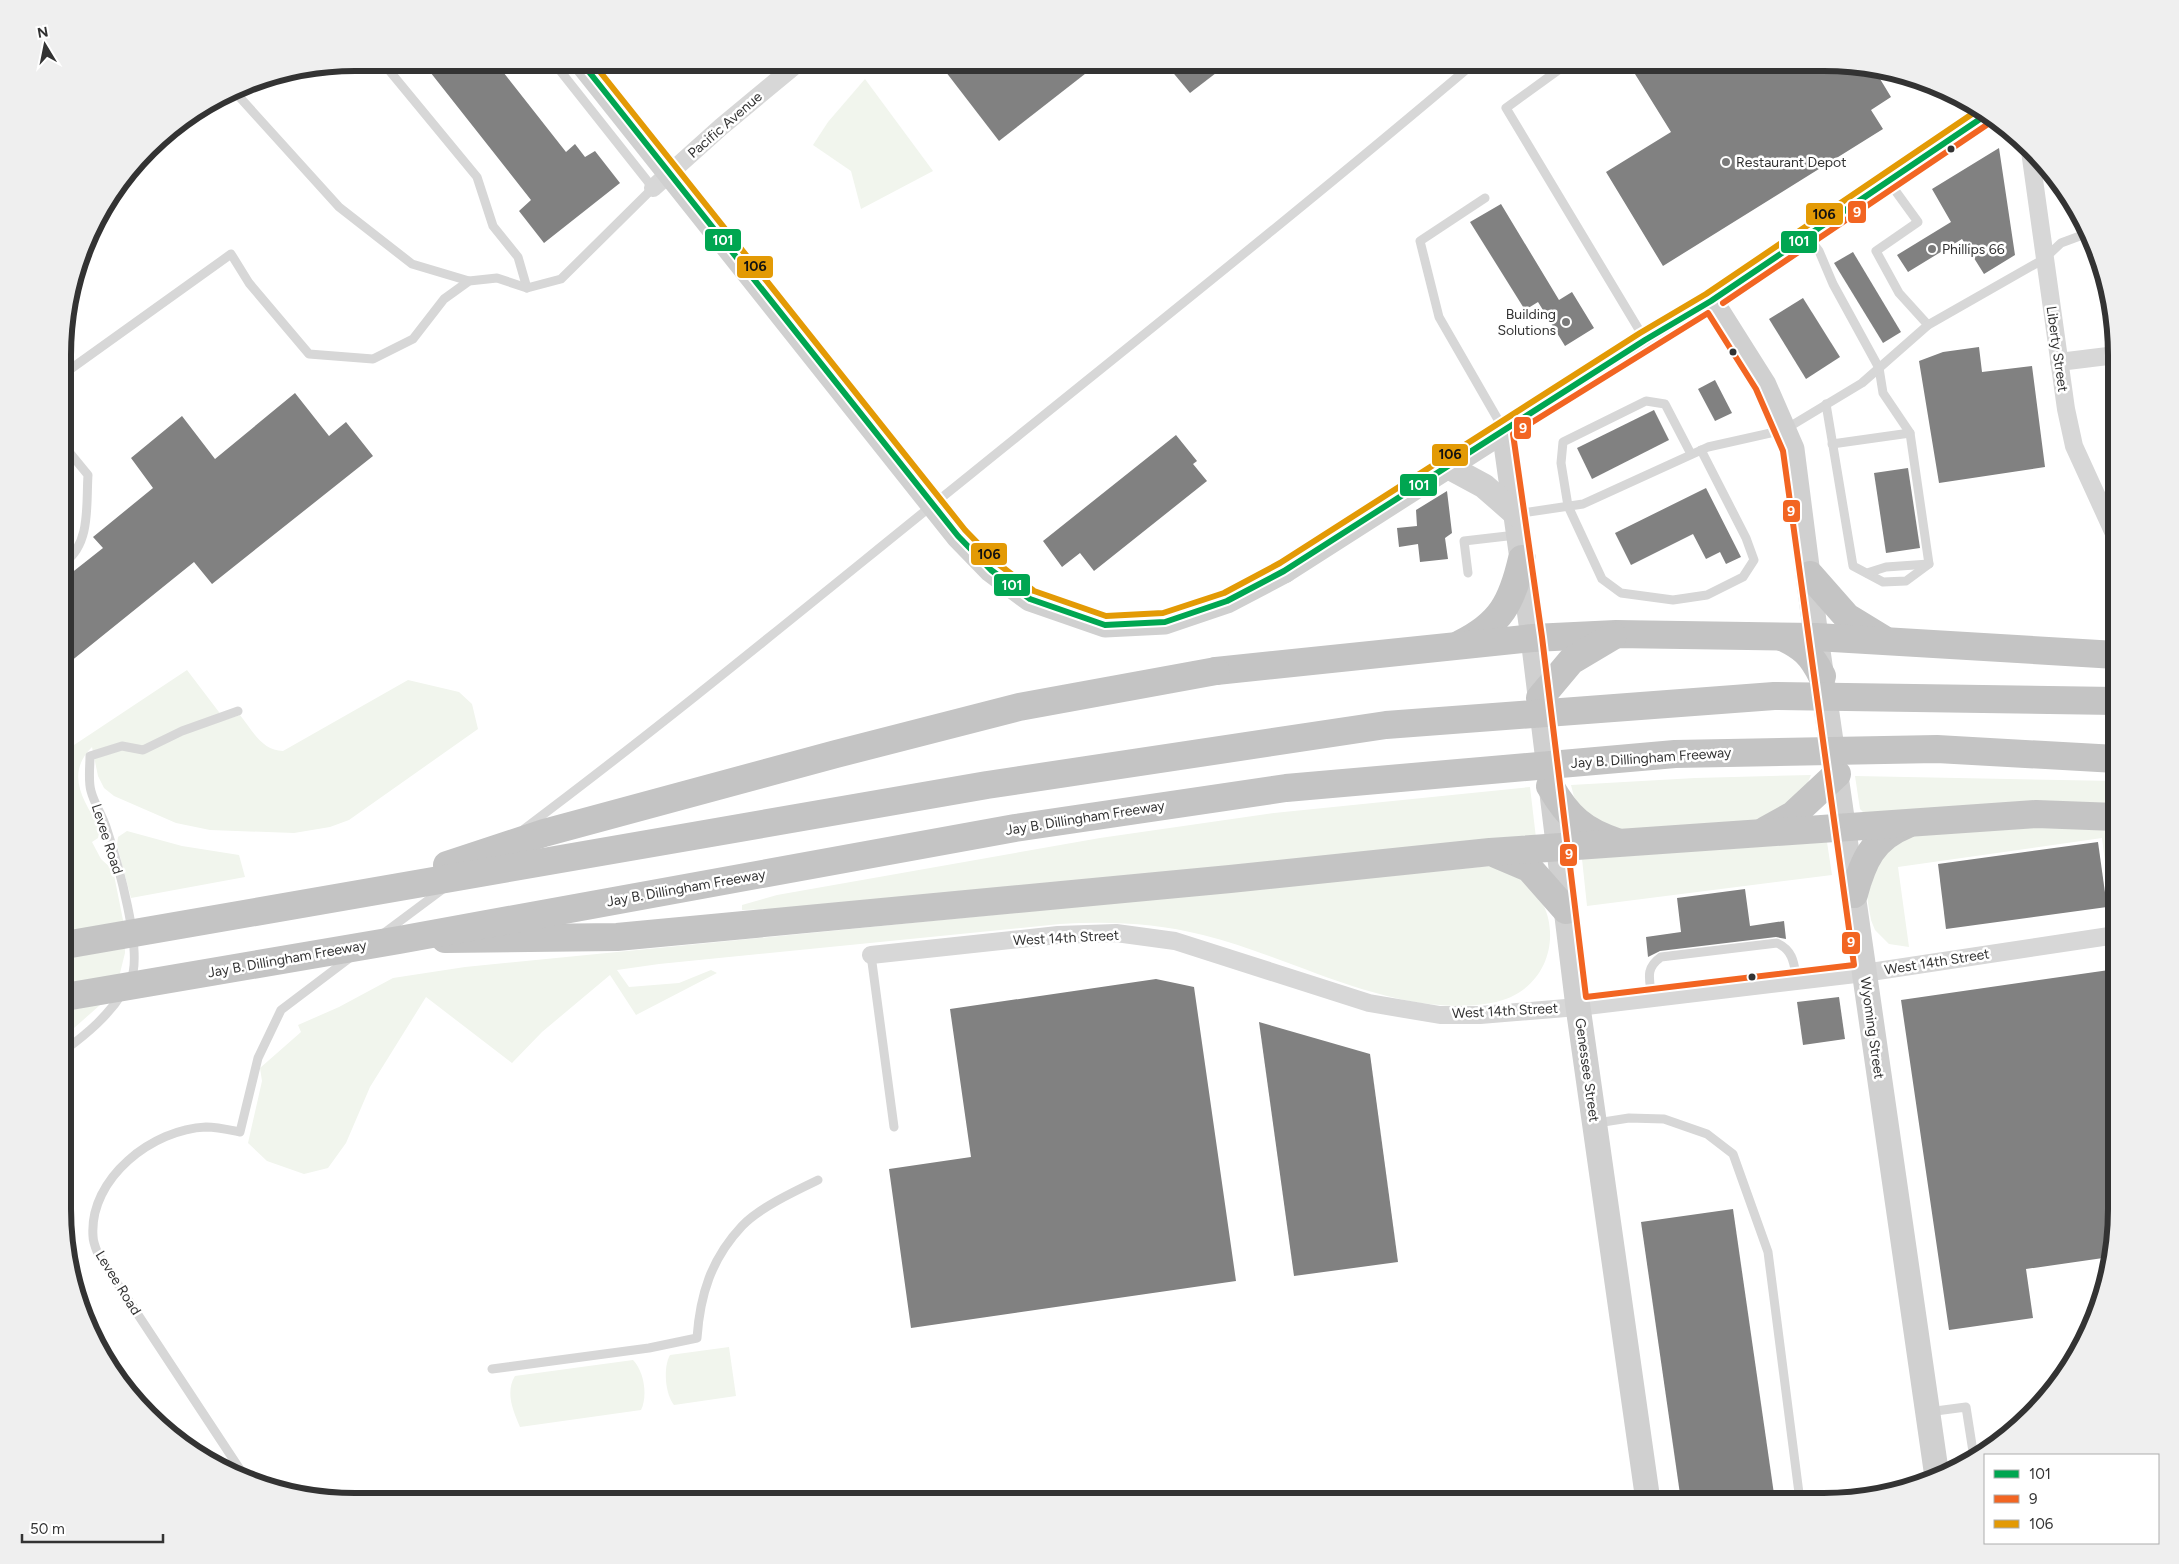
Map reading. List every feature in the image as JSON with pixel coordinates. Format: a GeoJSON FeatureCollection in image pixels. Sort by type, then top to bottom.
{"type":"FeatureCollection","features":[{"type":"Feature","properties":{"kind":"highway"},"geometry":{"type":"LineString","coordinates":[[1453,647],[1482,634],[1501,614],[1516,586],[1519,536]]}},
{"type":"Feature","properties":{"kind":"highway"},"geometry":{"type":"LineString","coordinates":[[1810,575],[1847,617],[1886,641]]}},
{"type":"Feature","properties":{"kind":"highway"},"geometry":{"type":"LineString","coordinates":[[1540,698],[1571,661],[1616,634]]}},
{"type":"Feature","properties":{"kind":"highway"},"geometry":{"type":"LineString","coordinates":[[347,896],[544,833],[836,754],[1019,708],[1216,671],[1533,638],[1616,634],[1816,637],[2108,654]]}},
{"type":"Feature","properties":{"kind":"highway"},"geometry":{"type":"LineString","coordinates":[[1782,637],[1800,646],[1813,658],[1822,676]]}},
{"type":"Feature","properties":{"kind":"highway"},"geometry":{"type":"LineString","coordinates":[[71,944],[986,785],[1386,726],[1774,696],[2108,701]]}},
{"type":"Feature","properties":{"kind":"highway","name":"Jay B. Dillingham Freeway"},"geometry":{"type":"LineString","coordinates":[[71,995],[398,940],[1015,828],[1286,788],[1675,754],[1937,749],[2108,759]]}},
{"type":"Feature","properties":{"kind":"highway"},"geometry":{"type":"LineString","coordinates":[[1760,832],[1793,816],[1837,774]]}},
{"type":"Feature","properties":{"kind":"highway"},"geometry":{"type":"LineString","coordinates":[[1550,786],[1563,808],[1582,826],[1601,837],[1621,844]]}},
{"type":"Feature","properties":{"kind":"highway"},"geometry":{"type":"LineString","coordinates":[[398,940],[617,937],[1230,879],[1490,852],[1558,849],[1760,832],[2036,814],[2108,816]]}},
{"type":"Feature","properties":{"kind":"highway"},"geometry":{"type":"LineString","coordinates":[[1854,894],[1860,872],[1872,849],[1891,831],[1912,823]]}},
{"type":"Feature","properties":{"kind":"highway"},"geometry":{"type":"LineString","coordinates":[[1490,852],[1529,868],[1566,910]]}},
{"type":"Feature","properties":{"kind":"main road"},"geometry":{"type":"LineString","coordinates":[[588,71],[958,536],[991,570],[1030,599],[1105,625],[1165,622],[1227,601],[1284,571],[1646,340],[1711,301],[1981,119]]}},
{"type":"Feature","properties":{"kind":"main road","name":"Wyoming Street"},"geometry":{"type":"LineString","coordinates":[[1711,301],[1764,385],[1792,449],[1810,575],[1816,637],[1936,1469]]}},
{"type":"Feature","properties":{"kind":"main road","name":"Genessee Street"},"geometry":{"type":"LineString","coordinates":[[1504,430],[1533,638],[1578,1007],[1647,1493]]}},
{"type":"Feature","properties":{"kind":"main road"},"geometry":{"type":"LineString","coordinates":[[1447,466],[1484,486],[1519,536]]}},
{"type":"Feature","properties":{"kind":"street","name":"Pacific Avenue"},"geometry":{"type":"LineString","coordinates":[[653,188],[720,127],[788,71]]}},
{"type":"Feature","properties":{"kind":"street","name":"Liberty Street"},"geometry":{"type":"LineString","coordinates":[[2031,162],[2059,362],[2074,446],[2108,520]]}},
{"type":"Feature","properties":{"kind":"street"},"geometry":{"type":"LineString","coordinates":[[2059,362],[2108,356]]}},
{"type":"Feature","properties":{"kind":"street","name":"West 14th Street"},"geometry":{"type":"LineString","coordinates":[[871,955],[1058,935],[1116,933],[1175,941],[1369,1003],[1440,1015],[1480,1015],[1578,1007],[1864,973],[2108,936]]}},
{"type":"Feature","properties":{"kind":"lane"},"geometry":{"type":"LineString","coordinates":[[390,71],[477,177],[493,226],[518,257],[527,288]]}},
{"type":"Feature","properties":{"kind":"lane"},"geometry":{"type":"LineString","coordinates":[[239,97],[339,207],[412,264],[469,282],[497,278],[527,288],[561,280],[653,188],[560,71]]}},
{"type":"Feature","properties":{"kind":"lane","name":"Levee Road"},"geometry":{"type":"LineString","coordinates":[[237,1466],[98,1254],[92,1236],[96,1207],[107,1185],[123,1166],[142,1149],[171,1134],[206,1127],[240,1132],[258,1058],[281,1010],[602,770],[1330,184],[1464,71]]}},
{"type":"Feature","properties":{"kind":"lane"},"geometry":{"type":"LineString","coordinates":[[1557,71],[1506,108],[1646,340]]}},
{"type":"Feature","properties":{"kind":"lane"},"geometry":{"type":"LineString","coordinates":[[1888,181],[1918,222],[1876,251],[1899,293],[1928,325]]}},
{"type":"Feature","properties":{"kind":"lane"},"geometry":{"type":"LineString","coordinates":[[1485,198],[1420,241],[1439,318],[1504,430]]}},
{"type":"Feature","properties":{"kind":"lane"},"geometry":{"type":"LineString","coordinates":[[1807,236],[1819,250],[1833,284],[1879,368],[1883,393],[1910,433],[1929,564]]}},
{"type":"Feature","properties":{"kind":"lane"},"geometry":{"type":"LineString","coordinates":[[1468,573],[1464,541],[1519,536],[1568,506],[1584,504],[1701,450],[1784,430],[1862,383],[1928,325],[2044,259],[2061,243],[2081,236]]}},
{"type":"Feature","properties":{"kind":"lane"},"geometry":{"type":"LineString","coordinates":[[71,370],[231,254],[249,284],[308,354],[374,359],[413,339],[444,299],[469,282]]}},
{"type":"Feature","properties":{"kind":"lane"},"geometry":{"type":"LineString","coordinates":[[1691,454],[1665,404],[1646,401],[1563,442],[1561,463],[1568,506],[1602,579],[1621,593],[1673,600],[1707,595],[1743,577],[1754,560],[1746,538],[1701,450]]}},
{"type":"Feature","properties":{"kind":"lane"},"geometry":{"type":"LineString","coordinates":[[1826,404],[1853,566],[1883,582],[1906,581],[1929,564]]}},
{"type":"Feature","properties":{"kind":"lane"},"geometry":{"type":"LineString","coordinates":[[1832,444],[1910,433]]}},
{"type":"Feature","properties":{"kind":"lane"},"geometry":{"type":"LineString","coordinates":[[71,454],[88,475],[84,534],[71,557]]}},
{"type":"Feature","properties":{"kind":"lane"},"geometry":{"type":"LineString","coordinates":[[1867,573],[1886,567],[1929,564]]}},
{"type":"Feature","properties":{"kind":"lane","name":"Levee Road"},"geometry":{"type":"LineString","coordinates":[[71,1045],[112,1009],[134,973],[134,947],[125,896],[106,826],[91,790],[90,756],[122,746],[143,750],[182,731],[238,711]]}},
{"type":"Feature","properties":{"kind":"lane"},"geometry":{"type":"LineString","coordinates":[[1652,998],[1649,972],[1652,963],[1661,957],[1777,943],[1787,948],[1793,958],[1797,981]]}},
{"type":"Feature","properties":{"kind":"lane"},"geometry":{"type":"LineString","coordinates":[[871,955],[894,1126]]}},
{"type":"Feature","properties":{"kind":"lane"},"geometry":{"type":"LineString","coordinates":[[1594,1124],[1629,1118],[1664,1119],[1707,1134],[1733,1154],[1768,1252],[1799,1493]]}},
{"type":"Feature","properties":{"kind":"lane"},"geometry":{"type":"LineString","coordinates":[[492,1369],[649,1348],[697,1338],[700,1305],[714,1265],[743,1226],[782,1198],[818,1180]]}},
{"type":"Feature","properties":{"kind":"lane"},"geometry":{"type":"LineString","coordinates":[[1928,1412],[1966,1407],[1973,1450]]}},
{"type":"Feature","properties":{"kind":"shaded area"},"geometry":{"type":"Polygon","coordinates":[[[865,79],[933,171],[861,209],[851,171],[813,145],[828,122],[865,79]]]}},
{"type":"Feature","properties":{"kind":"shaded area"},"geometry":{"type":"Polygon","coordinates":[[[187,670],[225,720],[240,715],[263,744],[276,750],[283,751],[408,680],[459,692],[472,704],[478,729],[349,820],[330,827],[294,833],[210,830],[176,823],[114,796],[104,788],[98,776],[92,747],[79,767],[78,777],[83,797],[100,828],[98,838],[92,842],[101,859],[113,870],[124,925],[125,953],[118,981],[108,998],[71,1031],[71,747],[187,670]]]}},
{"type":"Feature","properties":{"kind":"shaded area"},"geometry":{"type":"Polygon","coordinates":[[[1811,775],[1804,792],[1763,821],[1631,832],[1605,827],[1580,806],[1574,797],[1571,785],[1695,778],[1811,775]]]}},
{"type":"Feature","properties":{"kind":"shaded area"},"geometry":{"type":"Polygon","coordinates":[[[1855,776],[2108,781],[2108,805],[1865,814],[1860,809],[1855,776]]]}},
{"type":"Feature","properties":{"kind":"shaded area"},"geometry":{"type":"Polygon","coordinates":[[[1530,787],[1536,838],[775,909],[742,910],[742,905],[777,895],[1100,838],[1274,813],[1530,787]]]}},
{"type":"Feature","properties":{"kind":"shaded area"},"geometry":{"type":"Polygon","coordinates":[[[2027,828],[2108,829],[2108,885],[2102,838],[1898,867],[1909,947],[1889,944],[1875,930],[1871,920],[1867,897],[1880,856],[1909,836],[2027,828]]]}},
{"type":"Feature","properties":{"kind":"shaded area"},"geometry":{"type":"Polygon","coordinates":[[[127,831],[182,846],[239,855],[245,877],[131,898],[117,845],[118,837],[127,831]]]}},
{"type":"Feature","properties":{"kind":"shaded area"},"geometry":{"type":"Polygon","coordinates":[[[1827,842],[1832,875],[1587,906],[1582,859],[1827,842]]]}},
{"type":"Feature","properties":{"kind":"shaded area"},"geometry":{"type":"Polygon","coordinates":[[[1490,866],[1516,875],[1535,891],[1546,911],[1550,934],[1547,957],[1536,978],[1517,994],[1491,1003],[1455,1006],[1419,1003],[1345,984],[1237,945],[1203,935],[1150,925],[1114,923],[1060,924],[659,964],[617,970],[629,987],[679,983],[711,970],[717,973],[636,1015],[610,975],[542,1032],[512,1063],[426,997],[370,1087],[346,1143],[328,1168],[304,1174],[267,1161],[248,1143],[262,1081],[260,1068],[301,1032],[298,1025],[339,1007],[393,978],[465,967],[1490,866]]]}},
{"type":"Feature","properties":{"kind":"shaded area"},"geometry":{"type":"Polygon","coordinates":[[[729,1347],[736,1396],[674,1405],[666,1380],[666,1366],[670,1355],[729,1347]]]}},
{"type":"Feature","properties":{"kind":"shaded area"},"geometry":{"type":"Polygon","coordinates":[[[633,1360],[640,1370],[644,1384],[644,1398],[641,1410],[520,1427],[510,1395],[515,1376],[633,1360]]]}},
{"type":"Feature","properties":{"kind":"building"},"geometry":{"type":"Polygon","coordinates":[[[429,71],[502,71],[566,152],[575,144],[585,157],[595,151],[620,183],[544,243],[519,211],[531,200],[429,71]]]}},
{"type":"Feature","properties":{"kind":"building"},"geometry":{"type":"Polygon","coordinates":[[[945,71],[1089,71],[999,141],[945,71]]]}},
{"type":"Feature","properties":{"kind":"building"},"geometry":{"type":"Polygon","coordinates":[[[1172,71],[1219,71],[1190,93],[1172,71]]]}},
{"type":"Feature","properties":{"kind":"building","name":"Restaurant Depot"},"geometry":{"type":"Polygon","coordinates":[[[1640,71],[1842,72],[1879,77],[1891,97],[1871,110],[1883,129],[1663,266],[1606,172],[1671,132],[1635,74],[1640,71]]]}},
{"type":"Feature","properties":{"kind":"building"},"geometry":{"type":"Polygon","coordinates":[[[1999,148],[2015,255],[1984,274],[1962,239],[1908,272],[1897,255],[1951,222],[1932,189],[1999,148]]]}},
{"type":"Feature","properties":{"kind":"building"},"geometry":{"type":"Polygon","coordinates":[[[1501,204],[1559,300],[1572,292],[1594,328],[1565,346],[1538,302],[1525,310],[1470,222],[1501,204]]]}},
{"type":"Feature","properties":{"kind":"building"},"geometry":{"type":"Polygon","coordinates":[[[1853,252],[1901,332],[1883,343],[1834,263],[1853,252]]]}},
{"type":"Feature","properties":{"kind":"building"},"geometry":{"type":"Polygon","coordinates":[[[1803,298],[1840,357],[1806,379],[1769,319],[1803,298]]]}},
{"type":"Feature","properties":{"kind":"building"},"geometry":{"type":"Polygon","coordinates":[[[1979,347],[1982,372],[2032,366],[2045,467],[1939,483],[1919,361],[1943,352],[1979,347]]]}},
{"type":"Feature","properties":{"kind":"building"},"geometry":{"type":"Polygon","coordinates":[[[1715,380],[1732,413],[1715,421],[1698,389],[1715,380]]]}},
{"type":"Feature","properties":{"kind":"building"},"geometry":{"type":"Polygon","coordinates":[[[295,393],[329,436],[346,422],[373,456],[212,584],[194,562],[71,661],[71,573],[103,548],[93,537],[153,488],[131,458],[182,416],[215,459],[295,393]]]}},
{"type":"Feature","properties":{"kind":"building"},"geometry":{"type":"Polygon","coordinates":[[[1654,410],[1669,440],[1592,479],[1577,448],[1654,410]]]}},
{"type":"Feature","properties":{"kind":"building"},"geometry":{"type":"Polygon","coordinates":[[[1176,435],[1197,461],[1193,464],[1207,481],[1094,571],[1080,553],[1062,567],[1043,541],[1176,435]]]}},
{"type":"Feature","properties":{"kind":"building"},"geometry":{"type":"Polygon","coordinates":[[[1908,468],[1920,548],[1886,553],[1874,473],[1908,468]]]}},
{"type":"Feature","properties":{"kind":"building"},"geometry":{"type":"Polygon","coordinates":[[[1706,488],[1741,557],[1726,564],[1720,552],[1706,559],[1693,534],[1631,565],[1615,533],[1706,488]]]}},
{"type":"Feature","properties":{"kind":"building"},"geometry":{"type":"Polygon","coordinates":[[[1447,491],[1452,533],[1445,538],[1448,559],[1420,562],[1418,544],[1399,547],[1397,528],[1417,526],[1416,510],[1447,491]]]}},
{"type":"Feature","properties":{"kind":"building"},"geometry":{"type":"Polygon","coordinates":[[[2098,842],[2107,907],[1946,929],[1938,864],[2098,842]]]}},
{"type":"Feature","properties":{"kind":"building"},"geometry":{"type":"Polygon","coordinates":[[[1745,889],[1750,926],[1784,921],[1786,939],[1776,937],[1660,951],[1648,957],[1646,937],[1681,932],[1677,898],[1745,889]]]}},
{"type":"Feature","properties":{"kind":"building"},"geometry":{"type":"Polygon","coordinates":[[[2108,970],[2108,1208],[2103,1258],[2026,1269],[2033,1318],[1949,1330],[1901,1000],[2108,970]]]}},
{"type":"Feature","properties":{"kind":"building"},"geometry":{"type":"Polygon","coordinates":[[[1156,979],[1194,987],[1236,1281],[911,1328],[889,1169],[971,1157],[950,1009],[1156,979]]]}},
{"type":"Feature","properties":{"kind":"building"},"geometry":{"type":"Polygon","coordinates":[[[1839,997],[1845,1039],[1803,1045],[1797,1002],[1839,997]]]}},
{"type":"Feature","properties":{"kind":"building"},"geometry":{"type":"Polygon","coordinates":[[[1259,1022],[1370,1054],[1398,1262],[1294,1276],[1259,1022]]]}},
{"type":"Feature","properties":{"kind":"building"},"geometry":{"type":"Polygon","coordinates":[[[1733,1209],[1774,1493],[1680,1493],[1641,1222],[1733,1209]]]}},
{"type":"Feature","properties":{"kind":"transit line","name":"101"},"geometry":{"type":"LineString","coordinates":[[588,71],[958,536],[991,570],[1030,599],[1105,625],[1165,622],[1227,601],[1284,571],[1645,340],[1711,301],[1981,119]]}},
{"type":"Feature","properties":{"kind":"transit line","name":"106"},"geometry":{"type":"LineString","coordinates":[[599,71],[965,530],[997,563],[1034,591],[1106,616],[1163,613],[1224,593],[1280,563],[1640,333],[1706,294],[1973,114]]}},
{"type":"Feature","properties":{"kind":"transit line","name":"9"},"geometry":{"type":"LineString","coordinates":[[1723,303],[1988,124]]}},
{"type":"Feature","properties":{"kind":"transit line","name":"9"},"geometry":{"type":"LineString","coordinates":[[1708,313],[1756,389],[1783,451],[1854,965],[1586,997],[1542,637],[1513,434],[1708,313]]}},
{"type":"Feature","properties":{"kind":"place","name":"Restaurant Depot"},"geometry":{"type":"Point","coordinates":[1726,162]}},
{"type":"Feature","properties":{"kind":"place","name":"Phillips 66"},"geometry":{"type":"Point","coordinates":[1932,249]}},
{"type":"Feature","properties":{"kind":"place","name":"Building Solutions"},"geometry":{"type":"Point","coordinates":[1566,322]}}]}
